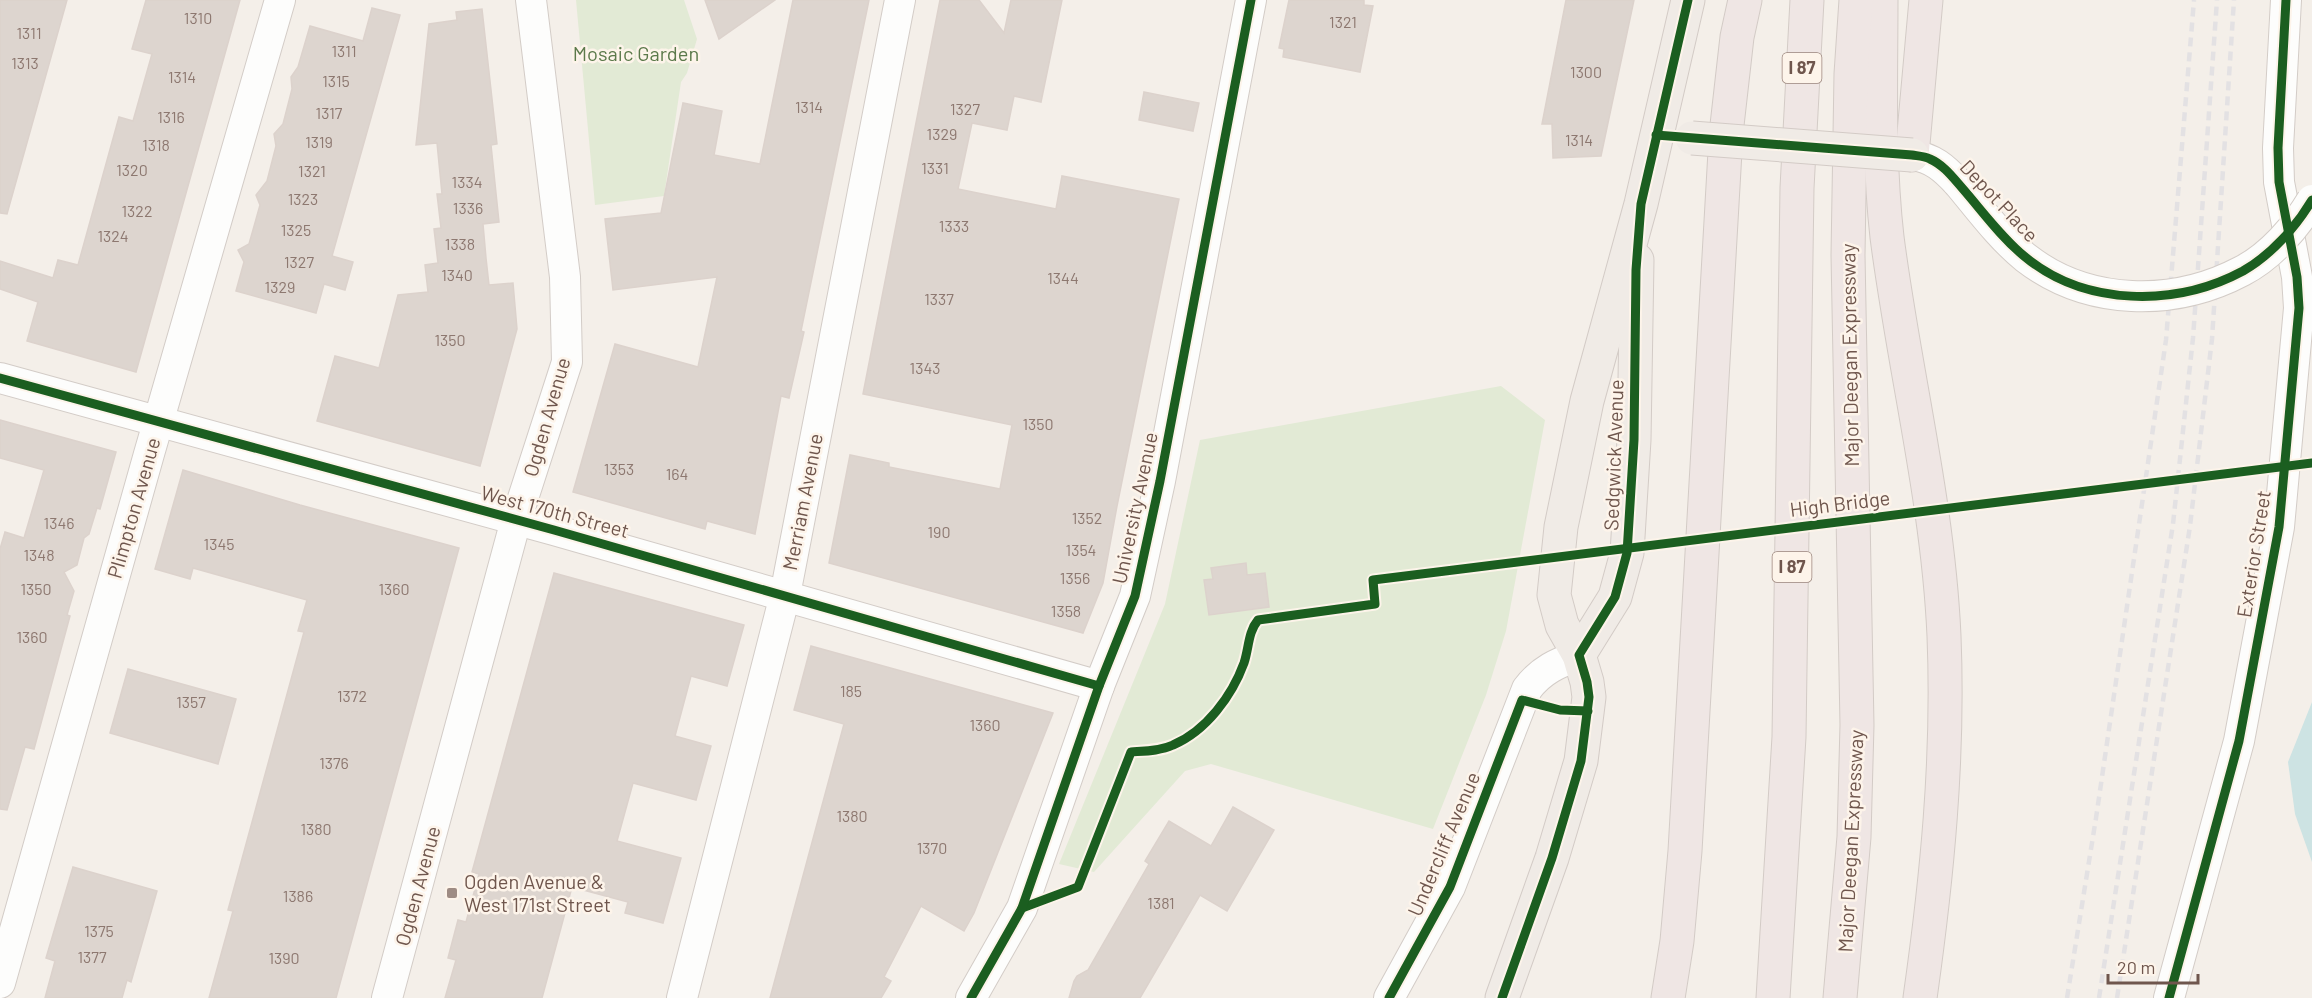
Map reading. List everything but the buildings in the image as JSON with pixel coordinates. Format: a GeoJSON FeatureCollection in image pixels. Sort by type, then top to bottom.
{"type":"FeatureCollection","features":[{"type":"Feature","properties":{"kind":"highway"},"geometry":{"type":"LineString","coordinates":[[1668,994],[1677,940],[1685,851],[1726,134],[1737,37],[1745,0]]}},
{"type":"Feature","properties":{"kind":"highway","name":"I 87"},"geometry":{"type":"LineString","coordinates":[[1773,998],[1789,737],[1797,188],[1807,0]]}},
{"type":"Feature","properties":{"kind":"highway","name":"Major Deegan Expressway"},"geometry":{"type":"LineString","coordinates":[[1840,998],[1854,837],[1857,725],[1848,255],[1851,74],[1856,0]]}},
{"type":"Feature","properties":{"kind":"highway"},"geometry":{"type":"LineString","coordinates":[[1881,0],[1880,117],[1883,199],[1901,331],[1933,515],[1944,635],[1941,821],[1920,998]]}},
{"type":"Feature","properties":{"kind":"highway"},"geometry":{"type":"LineString","coordinates":[[1912,155],[1926,0]]}},
{"type":"Feature","properties":{"kind":"main road","name":"Sedgwick Avenue"},"geometry":{"type":"LineString","coordinates":[[1502,998],[1552,858],[1581,761],[1589,697],[1580,656],[1562,625],[1554,595],[1561,527],[1570,473],[1597,358],[1641,204],[1688,0]]}},
{"type":"Feature","properties":{"kind":"main road","name":"Depot Place"},"geometry":{"type":"LineString","coordinates":[[1656,135],[1912,155]]}},
{"type":"Feature","properties":{"kind":"main road","name":"Sedgwick Avenue"},"geometry":{"type":"LineString","coordinates":[[1580,656],[1615,597],[1628,553],[1634,440],[1636,270],[1641,204]]}},
{"type":"Feature","properties":{"kind":"street","name":"Plimpton Avenue"},"geometry":{"type":"LineString","coordinates":[[0,983],[280,0]]}},
{"type":"Feature","properties":{"kind":"street","name":"Ogden Avenue"},"geometry":{"type":"LineString","coordinates":[[387,998],[516,520],[567,362],[565,277],[531,0]]}},
{"type":"Feature","properties":{"kind":"street","name":"Merriam Avenue"},"geometry":{"type":"LineString","coordinates":[[682,998],[785,595],[900,0]]}},
{"type":"Feature","properties":{"kind":"street","name":"University Avenue"},"geometry":{"type":"LineString","coordinates":[[971,998],[1022,908],[1099,686],[1136,596],[1251,0]]}},
{"type":"Feature","properties":{"kind":"street","name":"Exterior Street"},"geometry":{"type":"LineString","coordinates":[[2169,998],[2239,741],[2279,527],[2299,309],[2298,277],[2279,182],[2278,148],[2286,0]]}},
{"type":"Feature","properties":{"kind":"street","name":"Depot Place"},"geometry":{"type":"LineString","coordinates":[[1912,155],[1931,159],[1947,172],[2010,244],[2026,258],[2068,282],[2090,290],[2118,295],[2144,297],[2191,291],[2244,270],[2265,255],[2288,233],[2312,200]]}},
{"type":"Feature","properties":{"kind":"street","name":"West 170th Street"},"geometry":{"type":"LineString","coordinates":[[0,378],[785,595],[1099,686]]}},
{"type":"Feature","properties":{"kind":"street","name":"Undercliff Avenue"},"geometry":{"type":"LineString","coordinates":[[1389,998],[1450,887],[1527,688],[1548,669],[1580,656]]}},
{"type":"Feature","properties":{"kind":"green space","name":"Mosaic Garden"},"geometry":{"type":"Polygon","coordinates":[[[576,0],[684,0],[697,39],[687,73],[681,82],[664,196],[595,205],[576,0]]]}},
{"type":"Feature","properties":{"kind":"green space"},"geometry":{"type":"Polygon","coordinates":[[[1501,386],[1545,420],[1506,631],[1486,695],[1433,829],[1211,764],[1185,771],[1094,872],[1059,864],[1165,604],[1200,440],[1501,386]]]}},
{"type":"Feature","properties":{"kind":"shaded area"},"geometry":{"type":"Polygon","coordinates":[[[2312,702],[2312,862],[2295,814],[2288,762],[2312,702]]]}},
{"type":"Feature","properties":{"kind":"railway"},"geometry":{"type":"LineString","coordinates":[[2067,998],[2096,818],[2166,340],[2194,0]]}},
{"type":"Feature","properties":{"kind":"railway"},"geometry":{"type":"LineString","coordinates":[[2099,998],[2173,524],[2193,338],[2217,0]]}},
{"type":"Feature","properties":{"kind":"railway"},"geometry":{"type":"LineString","coordinates":[[2117,998],[2190,526],[2212,339],[2234,0]]}},
{"type":"Feature","properties":{"kind":"cycle path"},"geometry":{"type":"LineString","coordinates":[[971,998],[1022,908],[1099,686],[1135,596],[1160,481],[1251,0]]}},
{"type":"Feature","properties":{"kind":"cycle path"},"geometry":{"type":"LineString","coordinates":[[1502,998],[1552,858],[1581,761],[1589,697],[1579,655],[1615,597],[1627,553],[1634,440],[1636,270],[1641,204],[1688,0]]}},
{"type":"Feature","properties":{"kind":"cycle path"},"geometry":{"type":"LineString","coordinates":[[2169,998],[2239,741],[2279,527],[2299,308],[2297,277],[2279,182],[2278,148],[2286,0]]}},
{"type":"Feature","properties":{"kind":"cycle path"},"geometry":{"type":"LineString","coordinates":[[1656,135],[1928,158],[1948,172],[2016,249],[2048,273],[2075,285],[2102,293],[2131,296],[2160,296],[2189,291],[2217,283],[2243,271],[2282,240],[2312,200]]}},
{"type":"Feature","properties":{"kind":"cycle path"},"geometry":{"type":"LineString","coordinates":[[0,378],[554,530],[1099,686]]}},
{"type":"Feature","properties":{"kind":"cycle path","name":"High Bridge"},"geometry":{"type":"LineString","coordinates":[[1022,908],[1078,887],[1131,752],[1168,747],[1185,739],[1207,722],[1225,700],[1239,675],[1252,630],[1258,620],[1375,604],[1373,580],[2312,463]]}},
{"type":"Feature","properties":{"kind":"cycle path"},"geometry":{"type":"LineString","coordinates":[[1389,998],[1450,887],[1522,700],[1560,710],[1588,711]]}},
{"type":"Feature","properties":{"kind":"place","name":"Ogden Avenue & West 171st Street"},"geometry":{"type":"Point","coordinates":[452,893]}}]}
